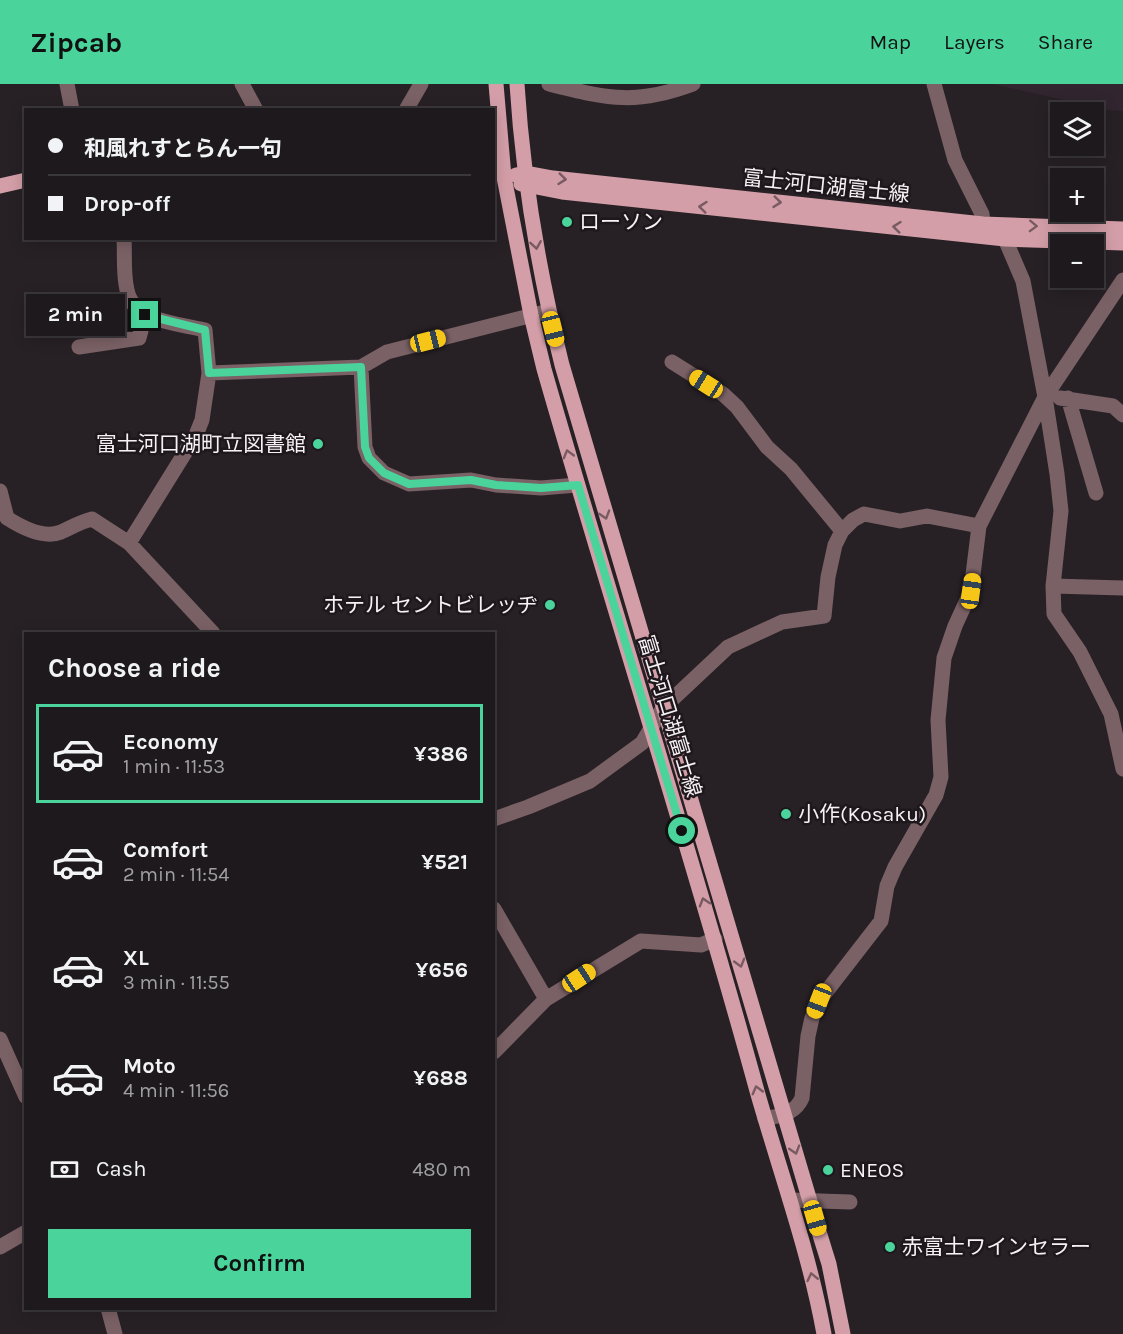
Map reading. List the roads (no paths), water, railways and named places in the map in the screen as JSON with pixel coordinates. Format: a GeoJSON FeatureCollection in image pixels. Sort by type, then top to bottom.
{"type":"FeatureCollection","features":[{"type":"Feature","properties":{"kind":"main road","name":"富士河口湖富士線"},"geometry":{"type":"LineString","coordinates":[[496,84],[499,176],[544,369],[715,939],[765,1119],[810,1268],[824,1334]]}},
{"type":"Feature","properties":{"kind":"main road","name":"富士河口湖富士線"},"geometry":{"type":"LineString","coordinates":[[517,84],[526,180],[549,311],[590,463],[829,1264],[843,1334]]}},
{"type":"Feature","properties":{"kind":"main road","name":"富士河口湖富士線"},"geometry":{"type":"LineString","coordinates":[[499,176],[526,180],[585,195],[1005,238],[1123,243]]}},
{"type":"Feature","properties":{"kind":"main road","name":"富士河口湖富士線"},"geometry":{"type":"LineString","coordinates":[[526,180],[553,178],[983,224],[1123,229]]}},
{"type":"Feature","properties":{"kind":"main road"},"geometry":{"type":"LineString","coordinates":[[0,186],[24,180]]}},
{"type":"Feature","properties":{"kind":"street"},"geometry":{"type":"LineString","coordinates":[[67,84],[72,108]]}},
{"type":"Feature","properties":{"kind":"street"},"geometry":{"type":"LineString","coordinates":[[242,84],[255,108]]}},
{"type":"Feature","properties":{"kind":"street"},"geometry":{"type":"LineString","coordinates":[[407,108],[422,84]]}},
{"type":"Feature","properties":{"kind":"street"},"geometry":{"type":"LineString","coordinates":[[549,84],[594,95],[628,98],[660,95],[693,84]]}},
{"type":"Feature","properties":{"kind":"street"},"geometry":{"type":"LineString","coordinates":[[934,84],[955,160],[982,214],[983,224],[1005,238],[1023,281],[1045,397],[1061,511],[1053,586],[1054,614],[1080,652],[1111,714],[1123,769]]}},
{"type":"Feature","properties":{"kind":"street"},"geometry":{"type":"LineString","coordinates":[[124,240],[127,291],[135,308],[145,315],[205,330],[209,373],[202,420],[196,435],[129,543]]}},
{"type":"Feature","properties":{"kind":"street"},"geometry":{"type":"LineString","coordinates":[[765,1119],[792,1112],[798,1106],[802,1098],[808,1036],[819,1001],[881,921],[887,886],[895,867],[936,795],[941,777],[938,720],[944,658],[971,591],[979,526],[1045,397],[1123,280]]}},
{"type":"Feature","properties":{"kind":"street"},"geometry":{"type":"LineString","coordinates":[[209,373],[361,367],[387,352],[549,311]]}},
{"type":"Feature","properties":{"kind":"street"},"geometry":{"type":"LineString","coordinates":[[79,347],[140,338],[145,315]]}},
{"type":"Feature","properties":{"kind":"street"},"geometry":{"type":"LineString","coordinates":[[672,362],[723,394],[737,407],[767,447],[791,469],[842,531]]}},
{"type":"Feature","properties":{"kind":"street"},"geometry":{"type":"LineString","coordinates":[[361,367],[365,447],[369,458],[384,473],[409,484],[471,480],[496,485],[541,488],[578,485]]}},
{"type":"Feature","properties":{"kind":"street"},"geometry":{"type":"LineString","coordinates":[[1045,397],[1068,398],[1113,406],[1123,415]]}},
{"type":"Feature","properties":{"kind":"street"},"geometry":{"type":"LineString","coordinates":[[1068,398],[1096,493]]}},
{"type":"Feature","properties":{"kind":"street"},"geometry":{"type":"LineString","coordinates":[[0,491],[7,518],[21,528],[58,533],[77,523],[92,519],[129,543],[212,632]]}},
{"type":"Feature","properties":{"kind":"street"},"geometry":{"type":"LineString","coordinates":[[495,819],[590,781],[642,743],[663,708],[728,647],[782,622],[824,616],[835,544],[842,531],[853,520],[864,514],[900,521],[927,516],[979,526]]}},
{"type":"Feature","properties":{"kind":"street"},"geometry":{"type":"LineString","coordinates":[[1053,586],[1123,588]]}},
{"type":"Feature","properties":{"kind":"street"},"geometry":{"type":"LineString","coordinates":[[495,911],[546,999]]}},
{"type":"Feature","properties":{"kind":"street"},"geometry":{"type":"LineString","coordinates":[[495,1051],[546,999],[641,941],[700,945],[715,939]]}},
{"type":"Feature","properties":{"kind":"street"},"geometry":{"type":"LineString","coordinates":[[0,1039],[24,1093]]}},
{"type":"Feature","properties":{"kind":"street"},"geometry":{"type":"LineString","coordinates":[[790,1200],[850,1202]]}},
{"type":"Feature","properties":{"kind":"street"},"geometry":{"type":"LineString","coordinates":[[0,1246],[24,1233]]}},
{"type":"Feature","properties":{"kind":"street"},"geometry":{"type":"LineString","coordinates":[[109,1310],[115,1334]]}},
{"type":"Feature","properties":{"kind":"place","name":"ローソン"},"geometry":{"type":"Point","coordinates":[567,222]}},
{"type":"Feature","properties":{"kind":"place","name":"富士河口湖町立図書館"},"geometry":{"type":"Point","coordinates":[318,444]}},
{"type":"Feature","properties":{"kind":"place","name":"ホテル セントビレッヂ"},"geometry":{"type":"Point","coordinates":[550,605]}},
{"type":"Feature","properties":{"kind":"place","name":"小作(Kosaku)"},"geometry":{"type":"Point","coordinates":[786,814]}},
{"type":"Feature","properties":{"kind":"place","name":"ENEOS"},"geometry":{"type":"Point","coordinates":[828,1170]}},
{"type":"Feature","properties":{"kind":"place","name":"赤富士ワインセラー"},"geometry":{"type":"Point","coordinates":[890,1247]}}]}
